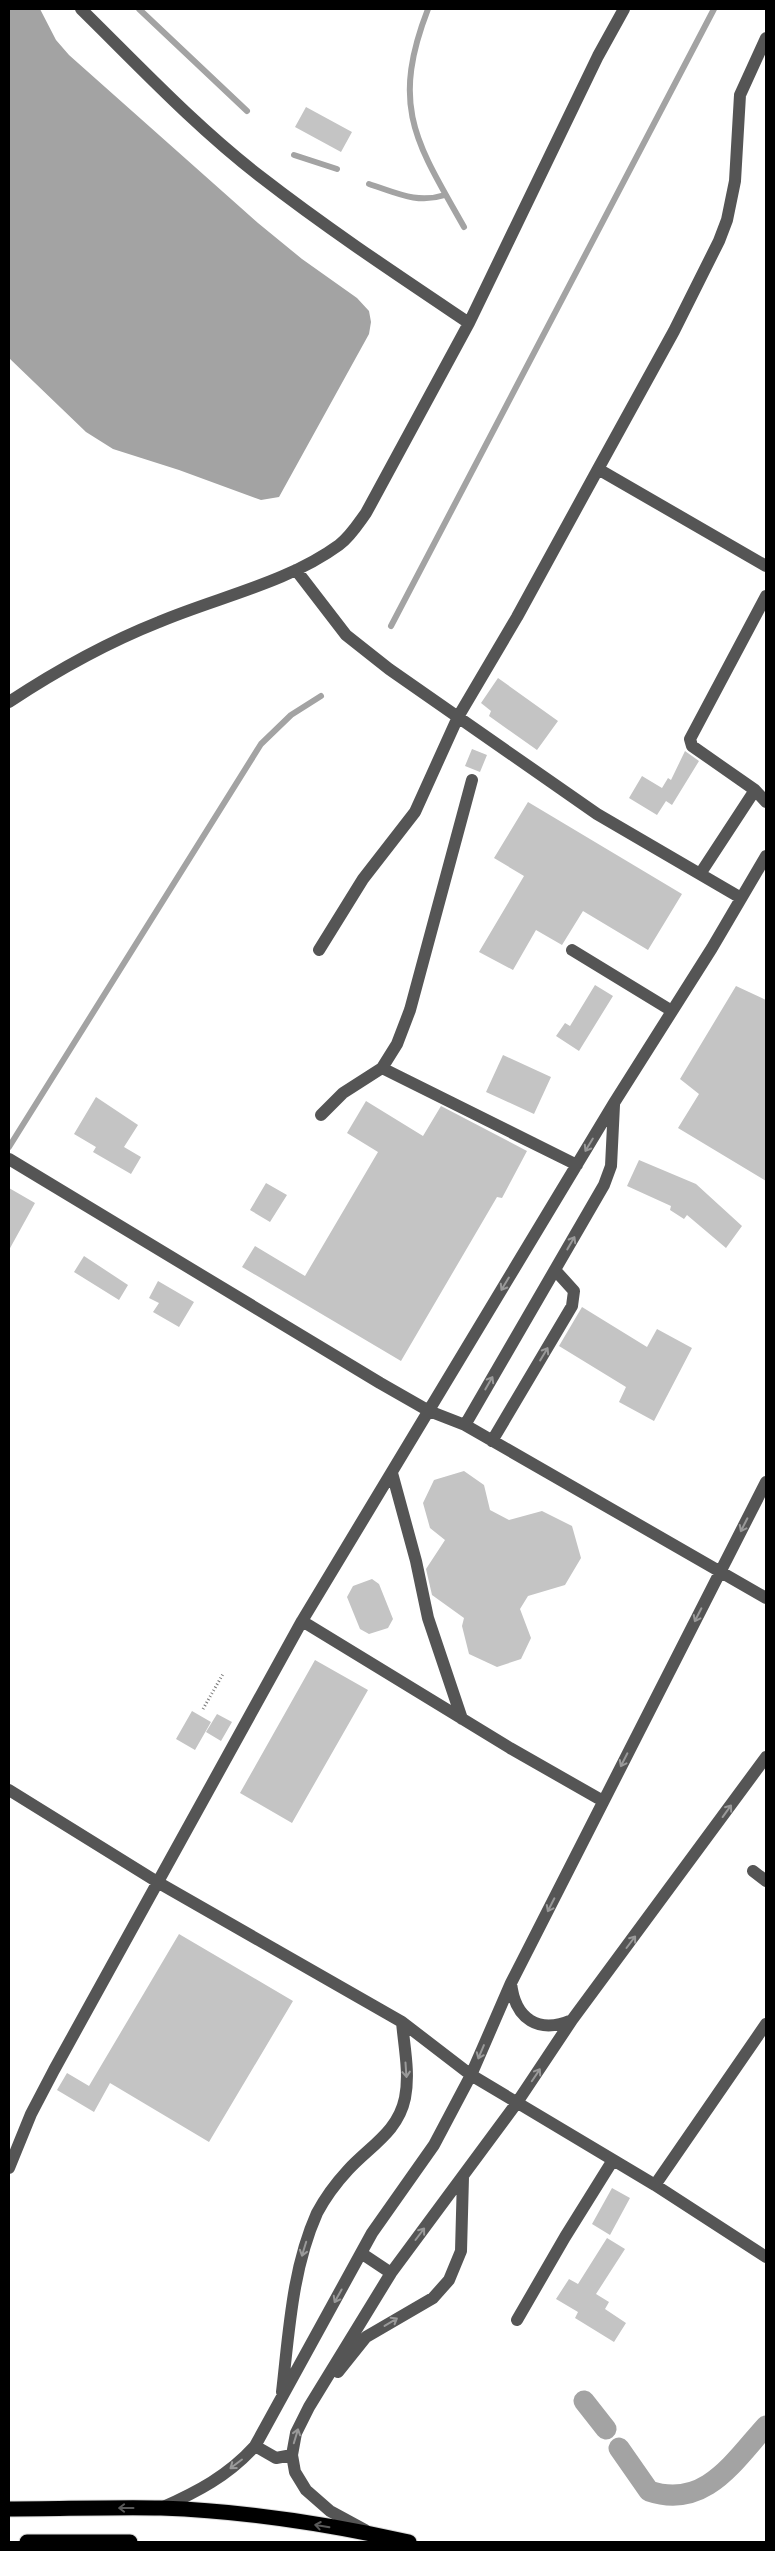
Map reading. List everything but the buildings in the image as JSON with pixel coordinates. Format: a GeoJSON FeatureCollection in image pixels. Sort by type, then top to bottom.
{"type":"FeatureCollection","features":[{"type":"Feature","properties":{"kind":"highway"},"geometry":{"type":"LineString","coordinates":[[9,2509],[162,2508],[256,2516],[376,2538],[409,2542]]}},
{"type":"Feature","properties":{"kind":"highway"},"geometry":{"type":"LineString","coordinates":[[27,2542],[130,2542]]}},
{"type":"Feature","properties":{"kind":"street"},"geometry":{"type":"LineString","coordinates":[[81,9],[200,124],[259,176],[326,225],[469,323]]}},
{"type":"Feature","properties":{"kind":"street"},"geometry":{"type":"LineString","coordinates":[[9,702],[35,685],[97,651],[158,622],[296,570],[341,544],[366,513],[469,323],[598,56],[624,9]]}},
{"type":"Feature","properties":{"kind":"street"},"geometry":{"type":"LineString","coordinates":[[319,950],[363,880],[415,812],[458,716],[517,616],[598,469],[674,330],[719,241],[727,220],[735,181],[740,96],[766,38]]}},
{"type":"Feature","properties":{"kind":"street"},"geometry":{"type":"LineString","coordinates":[[598,469],[766,566]]}},
{"type":"Feature","properties":{"kind":"street"},"geometry":{"type":"LineString","coordinates":[[296,570],[346,635],[389,670],[597,814],[741,898]]}},
{"type":"Feature","properties":{"kind":"street"},"geometry":{"type":"LineString","coordinates":[[766,596],[690,739],[692,746],[755,790],[766,802]]}},
{"type":"Feature","properties":{"kind":"street"},"geometry":{"type":"LineString","coordinates":[[321,1114],[343,1093],[382,1068],[397,1044],[410,1010],[472,780]]}},
{"type":"Feature","properties":{"kind":"street"},"geometry":{"type":"LineString","coordinates":[[700,874],[755,790]]}},
{"type":"Feature","properties":{"kind":"street"},"geometry":{"type":"LineString","coordinates":[[9,2168],[31,2114],[54,2070],[302,1621],[614,1102],[672,1011],[766,856]]}},
{"type":"Feature","properties":{"kind":"street"},"geometry":{"type":"LineString","coordinates":[[572,950],[672,1011]]}},
{"type":"Feature","properties":{"kind":"street"},"geometry":{"type":"LineString","coordinates":[[382,1068],[577,1165]]}},
{"type":"Feature","properties":{"kind":"street"},"geometry":{"type":"LineString","coordinates":[[464,1426],[604,1185],[611,1166],[614,1102]]}},
{"type":"Feature","properties":{"kind":"street"},"geometry":{"type":"LineString","coordinates":[[9,1159],[20,1168],[429,1411],[464,1426],[766,1598]]}},
{"type":"Feature","properties":{"kind":"street"},"geometry":{"type":"LineString","coordinates":[[492,1442],[572,1306],[574,1291],[555,1270]]}},
{"type":"Feature","properties":{"kind":"street"},"geometry":{"type":"LineString","coordinates":[[392,1473],[416,1561],[428,1618],[462,1719]]}},
{"type":"Feature","properties":{"kind":"street"},"geometry":{"type":"LineString","coordinates":[[162,2508],[204,2489],[242,2460],[255,2446],[372,2233],[434,2145],[471,2076],[511,1984],[766,1482]]}},
{"type":"Feature","properties":{"kind":"street"},"geometry":{"type":"LineString","coordinates":[[302,1621],[462,1719],[603,1801]]}},
{"type":"Feature","properties":{"kind":"street"},"geometry":{"type":"LineString","coordinates":[[376,2538],[330,2510],[306,2490],[295,2472],[292,2455],[296,2434],[309,2407],[391,2273],[516,2104],[572,2020],[766,1757]]}},
{"type":"Feature","properties":{"kind":"street"},"geometry":{"type":"LineString","coordinates":[[9,1790],[159,1883],[402,2022],[471,2076],[655,2185],[766,2257]]}},
{"type":"Feature","properties":{"kind":"street"},"geometry":{"type":"LineString","coordinates":[[754,1871],[766,1880]]}},
{"type":"Feature","properties":{"kind":"street"},"geometry":{"type":"LineString","coordinates":[[511,1984],[516,2005],[522,2014],[531,2021],[551,2026],[572,2020]]}},
{"type":"Feature","properties":{"kind":"street"},"geometry":{"type":"LineString","coordinates":[[281,2399],[297,2274],[310,2230],[318,2211],[336,2183],[388,2134],[403,2108],[407,2085],[402,2022]]}},
{"type":"Feature","properties":{"kind":"street"},"geometry":{"type":"LineString","coordinates":[[655,2185],[766,2024]]}},
{"type":"Feature","properties":{"kind":"street"},"geometry":{"type":"LineString","coordinates":[[517,2320],[564,2237],[613,2160]]}},
{"type":"Feature","properties":{"kind":"street"},"geometry":{"type":"LineString","coordinates":[[309,2407],[366,2337],[432,2298],[449,2280],[461,2251],[463,2175]]}},
{"type":"Feature","properties":{"kind":"street"},"geometry":{"type":"LineString","coordinates":[[361,2253],[391,2273]]}},
{"type":"Feature","properties":{"kind":"street"},"geometry":{"type":"LineString","coordinates":[[255,2446],[276,2458],[292,2455]]}},
{"type":"Feature","properties":{"kind":"path"},"geometry":{"type":"LineString","coordinates":[[203,1709],[223,1674]]}},
{"type":"Feature","properties":{"kind":"shaded area"},"geometry":{"type":"Polygon","coordinates":[[[9,9],[40,9],[56,40],[69,55],[258,223],[302,259],[357,298],[369,311],[371,322],[369,334],[279,497],[261,500],[179,470],[113,449],[86,432],[9,358],[9,9]]]}},
{"type":"Feature","properties":{"kind":"waterway"},"geometry":{"type":"LineString","coordinates":[[139,9],[247,111]]}},
{"type":"Feature","properties":{"kind":"waterway"},"geometry":{"type":"LineString","coordinates":[[428,9],[417,43],[411,72],[410,99],[421,147],[464,227]]}},
{"type":"Feature","properties":{"kind":"waterway"},"geometry":{"type":"LineString","coordinates":[[391,626],[714,9]]}},
{"type":"Feature","properties":{"kind":"waterway"},"geometry":{"type":"LineString","coordinates":[[294,155],[337,169]]}},
{"type":"Feature","properties":{"kind":"waterway"},"geometry":{"type":"LineString","coordinates":[[369,184],[416,198],[445,195]]}},
{"type":"Feature","properties":{"kind":"waterway"},"geometry":{"type":"LineString","coordinates":[[9,1147],[261,744],[291,715],[321,696]]}},
{"type":"Feature","properties":{"kind":"waterway"},"geometry":{"type":"LineString","coordinates":[[584,2401],[606,2429]]}},
{"type":"Feature","properties":{"kind":"waterway"},"geometry":{"type":"LineString","coordinates":[[619,2448],[649,2491],[669,2495],[686,2494],[702,2488],[716,2479],[730,2467],[766,2426]]}}]}
